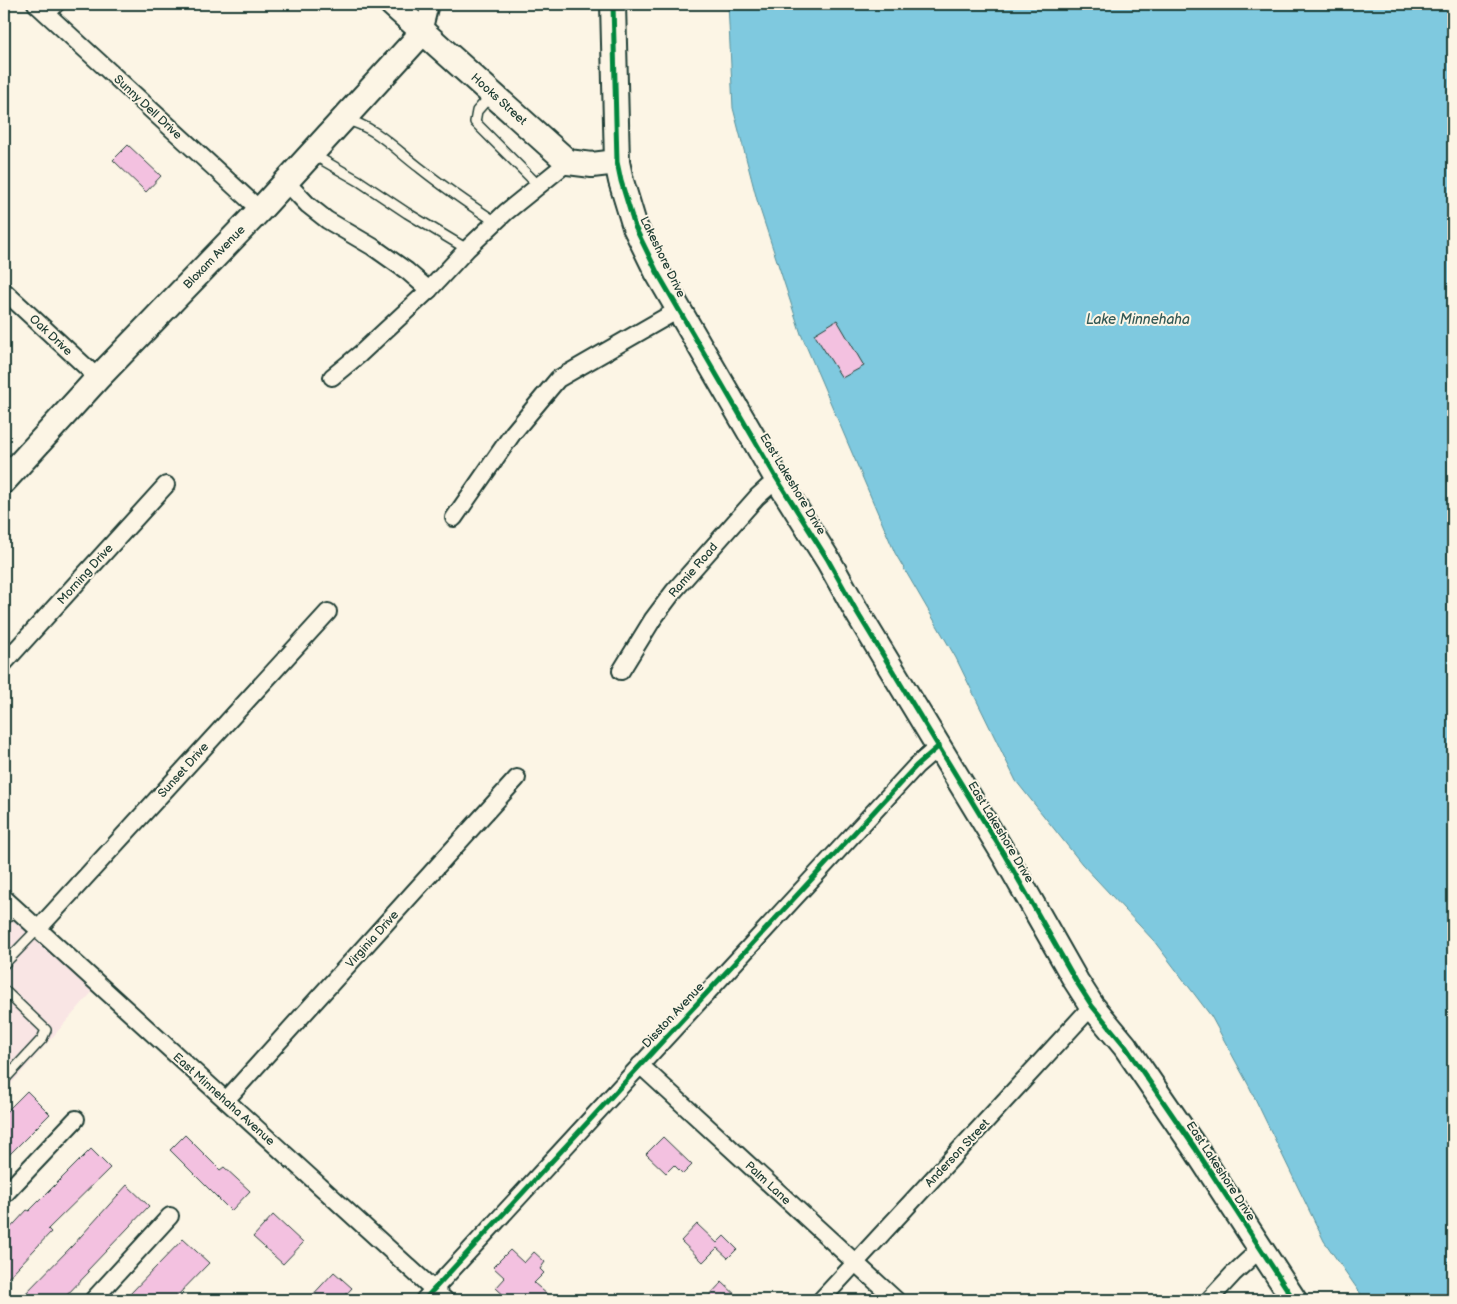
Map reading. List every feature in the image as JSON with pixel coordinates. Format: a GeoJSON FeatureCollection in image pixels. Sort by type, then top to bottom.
{"type":"FeatureCollection","features":[{"type":"Feature","properties":{"kind":"street","name":"Sunny Dell Drive"},"geometry":{"type":"LineString","coordinates":[[36,4],[260,210]]}},
{"type":"Feature","properties":{"kind":"street","name":"Hooks Street"},"geometry":{"type":"LineString","coordinates":[[392,4],[568,162]]}},
{"type":"Feature","properties":{"kind":"street"},"geometry":{"type":"LineString","coordinates":[[424,32],[430,4]]}},
{"type":"Feature","properties":{"kind":"street","name":"Lakeshore Drive"},"geometry":{"type":"LineString","coordinates":[[613,4],[618,162],[621,181],[635,226],[657,272],[708,362]]}},
{"type":"Feature","properties":{"kind":"street","name":"Bloxam Avenue"},"geometry":{"type":"LineString","coordinates":[[4,481],[98,378],[260,210],[424,32]]}},
{"type":"Feature","properties":{"kind":"street"},"geometry":{"type":"LineString","coordinates":[[332,377],[360,354],[429,290],[496,222],[568,162],[592,165],[618,162]]}},
{"type":"Feature","properties":{"kind":"street"},"geometry":{"type":"LineString","coordinates":[[286,182],[308,205],[327,220],[373,247],[407,271],[429,290]]}},
{"type":"Feature","properties":{"kind":"street","name":"Oak Drive"},"geometry":{"type":"LineString","coordinates":[[4,291],[98,378]]}},
{"type":"Feature","properties":{"kind":"street"},"geometry":{"type":"LineString","coordinates":[[454,518],[513,433],[558,379],[678,310]]}},
{"type":"Feature","properties":{"kind":"street","name":"East Lakeshore Drive"},"geometry":{"type":"LineString","coordinates":[[708,362],[1005,856],[1076,981],[1092,1006],[1136,1062],[1195,1148],[1294,1300]]}},
{"type":"Feature","properties":{"kind":"street","name":"Ramie Road"},"geometry":{"type":"LineString","coordinates":[[621,671],[653,619],[674,591],[757,497],[778,479]]}},
{"type":"Feature","properties":{"kind":"street","name":"Morning Drive"},"geometry":{"type":"LineString","coordinates":[[4,663],[166,485]]}},
{"type":"Feature","properties":{"kind":"street","name":"Sunset Drive"},"geometry":{"type":"LineString","coordinates":[[38,929],[328,612]]}},
{"type":"Feature","properties":{"kind":"street","name":"Disston Avenue"},"geometry":{"type":"LineString","coordinates":[[434,1297],[640,1065],[916,766],[939,746]]}},
{"type":"Feature","properties":{"kind":"street","name":"Virginia Drive"},"geometry":{"type":"LineString","coordinates":[[226,1100],[517,778]]}},
{"type":"Feature","properties":{"kind":"street","name":"East Minnehaha Avenue"},"geometry":{"type":"LineString","coordinates":[[10,903],[226,1100],[434,1297]]}},
{"type":"Feature","properties":{"kind":"street","name":"Anderson Street"},"geometry":{"type":"LineString","coordinates":[[821,1300],[1092,1006]]}},
{"type":"Feature","properties":{"kind":"street","name":"Palm Lane"},"geometry":{"type":"LineString","coordinates":[[640,1065],[896,1300]]}},
{"type":"Feature","properties":{"kind":"street"},"geometry":{"type":"LineString","coordinates":[[4,1195],[76,1119]]}},
{"type":"Feature","properties":{"kind":"street"},"geometry":{"type":"LineString","coordinates":[[93,1300],[170,1216]]}},
{"type":"Feature","properties":{"kind":"street"},"geometry":{"type":"LineString","coordinates":[[1208,1300],[1260,1249]]}},
{"type":"Feature","properties":{"kind":"lane"},"geometry":{"type":"LineString","coordinates":[[50,16],[61,4]]}},
{"type":"Feature","properties":{"kind":"lane"},"geometry":{"type":"LineString","coordinates":[[493,93],[477,111],[475,122],[539,186]]}},
{"type":"Feature","properties":{"kind":"lane"},"geometry":{"type":"LineString","coordinates":[[344,119],[357,122],[369,128],[432,177],[496,222]]}},
{"type":"Feature","properties":{"kind":"lane"},"geometry":{"type":"LineString","coordinates":[[312,154],[359,181],[467,250]]}},
{"type":"Feature","properties":{"kind":"lane"},"geometry":{"type":"LineString","coordinates":[[4,921],[10,903]]}},
{"type":"Feature","properties":{"kind":"lane"},"geometry":{"type":"LineString","coordinates":[[4,964],[38,929]]}},
{"type":"Feature","properties":{"kind":"lane"},"geometry":{"type":"LineString","coordinates":[[4,990],[46,1030],[42,1038],[4,1080]]}},
{"type":"Feature","properties":{"kind":"shaded area"},"geometry":{"type":"Polygon","coordinates":[[[4,909],[94,990],[4,1092],[4,909]]]}},
{"type":"Feature","properties":{"kind":"water","name":"Lake Minnehaha"},"geometry":{"type":"Polygon","coordinates":[[[728,4],[1453,4],[1453,1300],[1365,1300],[1324,1241],[1249,1086],[1211,1016],[1154,941],[1082,864],[1016,781],[956,658],[895,553],[801,334],[757,200],[733,108],[728,4]]]}},
{"type":"Feature","properties":{"kind":"building"},"geometry":{"type":"Polygon","coordinates":[[[128,145],[161,176],[146,192],[113,160],[128,145]]]}},
{"type":"Feature","properties":{"kind":"building"},"geometry":{"type":"Polygon","coordinates":[[[837,320],[864,366],[842,378],[814,334],[837,320]]]}},
{"type":"Feature","properties":{"kind":"building"},"geometry":{"type":"Polygon","coordinates":[[[27,1091],[50,1114],[4,1160],[4,1114],[27,1091]]]}},
{"type":"Feature","properties":{"kind":"building"},"geometry":{"type":"Polygon","coordinates":[[[185,1135],[220,1170],[224,1167],[250,1191],[231,1211],[170,1150],[185,1135]]]}},
{"type":"Feature","properties":{"kind":"building"},"geometry":{"type":"Polygon","coordinates":[[[663,1137],[692,1165],[683,1174],[674,1165],[666,1173],[646,1154],[663,1137]]]}},
{"type":"Feature","properties":{"kind":"building"},"geometry":{"type":"Polygon","coordinates":[[[91,1149],[110,1168],[48,1229],[51,1232],[4,1282],[4,1235],[27,1210],[29,1211],[91,1149]]]}},
{"type":"Feature","properties":{"kind":"building"},"geometry":{"type":"Polygon","coordinates":[[[127,1185],[149,1206],[87,1271],[89,1272],[62,1300],[19,1300],[73,1245],[127,1185]]]}},
{"type":"Feature","properties":{"kind":"building"},"geometry":{"type":"Polygon","coordinates":[[[273,1215],[303,1243],[283,1264],[253,1237],[273,1215]]]}},
{"type":"Feature","properties":{"kind":"building"},"geometry":{"type":"Polygon","coordinates":[[[697,1224],[717,1243],[724,1236],[737,1249],[728,1258],[717,1248],[703,1262],[681,1241],[697,1224]]]}},
{"type":"Feature","properties":{"kind":"building"},"geometry":{"type":"Polygon","coordinates":[[[183,1239],[209,1263],[173,1300],[137,1300],[130,1294],[183,1239]]]}},
{"type":"Feature","properties":{"kind":"building"},"geometry":{"type":"Polygon","coordinates":[[[510,1250],[524,1263],[534,1252],[545,1262],[540,1269],[544,1273],[534,1283],[554,1300],[509,1300],[496,1288],[505,1278],[493,1267],[510,1250]]]}},
{"type":"Feature","properties":{"kind":"building"},"geometry":{"type":"Polygon","coordinates":[[[334,1272],[352,1288],[341,1300],[308,1300],[334,1272]]]}},
{"type":"Feature","properties":{"kind":"building"},"geometry":{"type":"Polygon","coordinates":[[[722,1282],[741,1300],[705,1300],[722,1282]]]}},
{"type":"Feature","properties":{"kind":"cycle path"},"geometry":{"type":"LineString","coordinates":[[613,4],[617,162],[635,227],[657,272],[777,479],[828,560],[857,612],[1005,856],[1076,981],[1092,1006],[1125,1046],[1195,1148],[1294,1300]]}},
{"type":"Feature","properties":{"kind":"cycle path"},"geometry":{"type":"LineString","coordinates":[[424,1300],[916,766],[939,746]]}}]}
